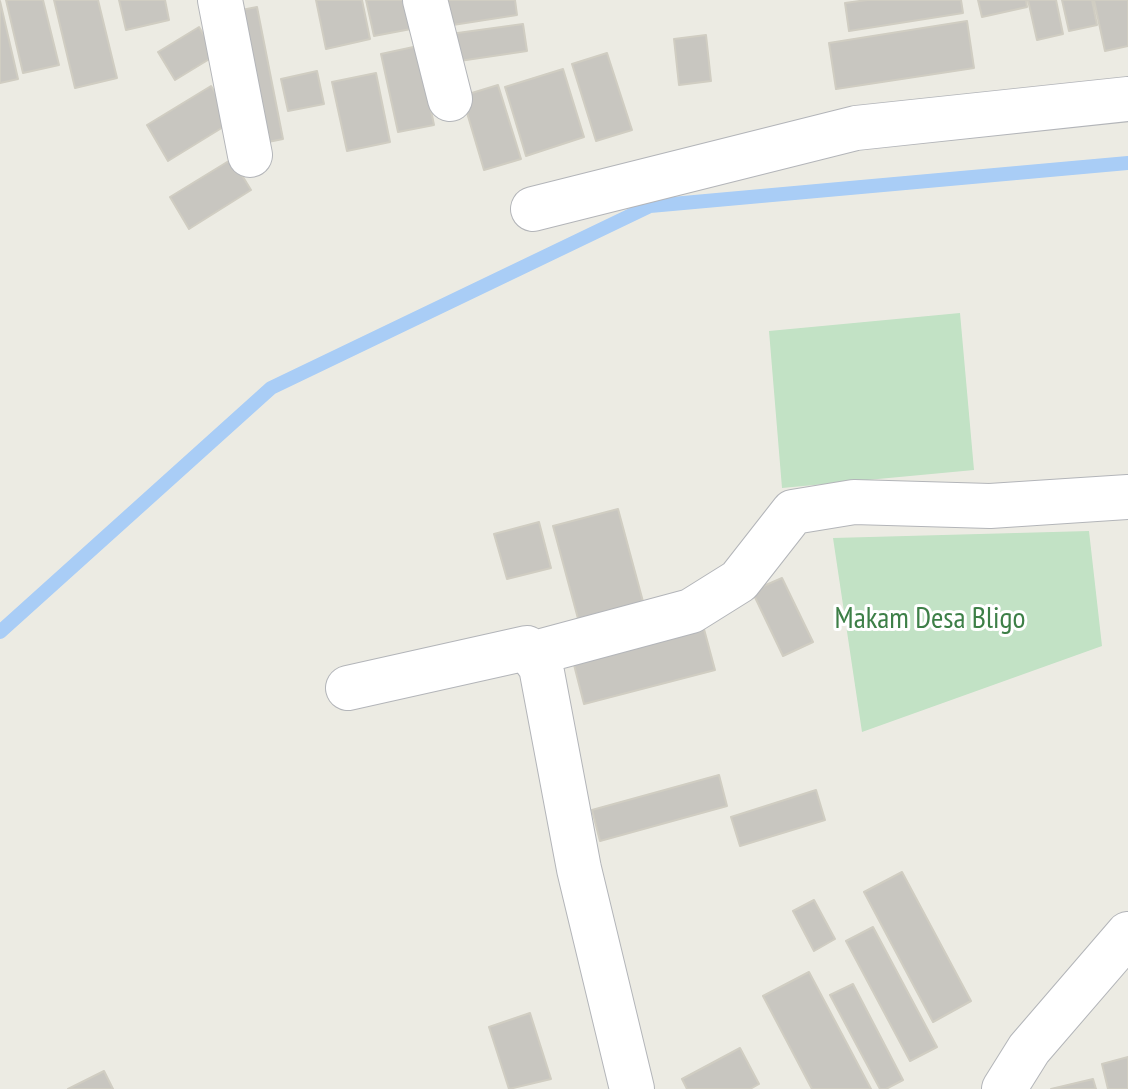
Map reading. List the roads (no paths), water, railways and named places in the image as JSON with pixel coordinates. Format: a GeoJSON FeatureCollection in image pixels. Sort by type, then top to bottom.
{"type":"FeatureCollection","features":[{"type":"Feature","properties":{"kind":"street"},"geometry":{"type":"LineString","coordinates":[[220,0],[250,155]]}},
{"type":"Feature","properties":{"kind":"street"},"geometry":{"type":"LineString","coordinates":[[425,0],[450,99]]}},
{"type":"Feature","properties":{"kind":"street"},"geometry":{"type":"LineString","coordinates":[[533,209],[856,128],[1128,99]]}},
{"type":"Feature","properties":{"kind":"street"},"geometry":{"type":"LineString","coordinates":[[531,654],[691,611],[739,581],[793,512],[854,502],[990,506],[1128,497]]}},
{"type":"Feature","properties":{"kind":"street"},"geometry":{"type":"LineString","coordinates":[[348,688],[497,652],[527,648],[541,667],[579,869],[632,1089]]}},
{"type":"Feature","properties":{"kind":"street"},"geometry":{"type":"LineString","coordinates":[[1004,1089],[1029,1049],[1128,934]]}},
{"type":"Feature","properties":{"kind":"waterway"},"geometry":{"type":"LineString","coordinates":[[0,632],[271,388],[650,206],[1128,163]]}},
{"type":"Feature","properties":{"kind":"park label","name":"Makam Desa Bligo"},"geometry":{"type":"Point","coordinates":[930,619]}}]}
